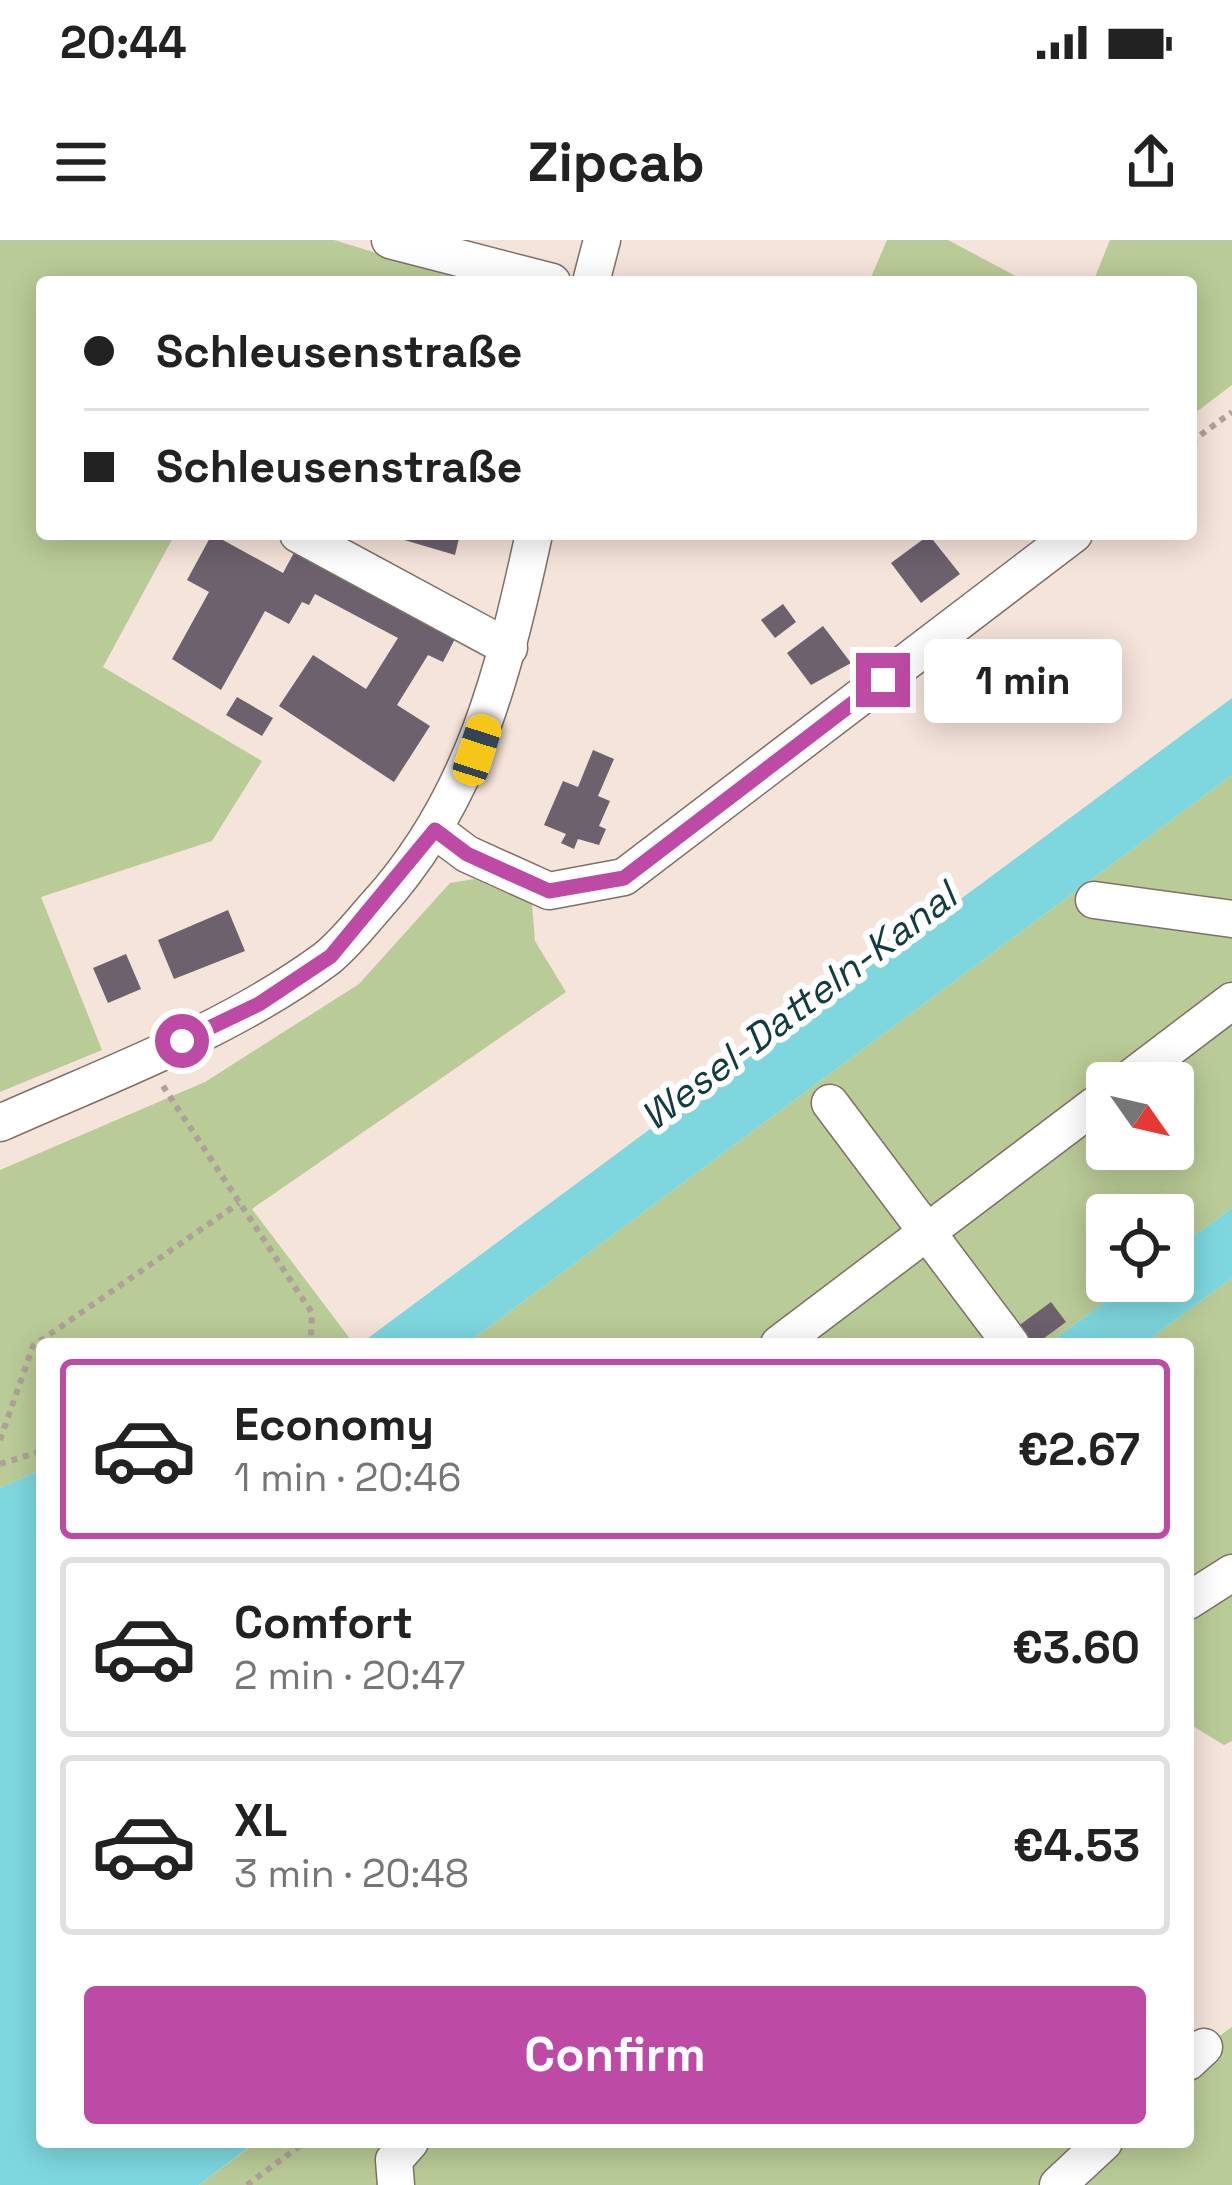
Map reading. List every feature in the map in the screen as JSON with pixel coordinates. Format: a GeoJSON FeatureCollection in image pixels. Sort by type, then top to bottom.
{"type":"FeatureCollection","features":[{"type":"Feature","properties":{"kind":"street"},"geometry":{"type":"LineString","coordinates":[[390,240],[529,276]]}},
{"type":"Feature","properties":{"kind":"street"},"geometry":{"type":"LineString","coordinates":[[593,276],[602,240]]}},
{"type":"Feature","properties":{"kind":"street"},"geometry":{"type":"LineString","coordinates":[[309,540],[509,648]]}},
{"type":"Feature","properties":{"kind":"street"},"geometry":{"type":"LineString","coordinates":[[0,1123],[259,1004],[331,956],[435,830],[477,750],[509,648],[533,540]]}},
{"type":"Feature","properties":{"kind":"street"},"geometry":{"type":"LineString","coordinates":[[435,830],[467,854],[549,891],[624,878],[1065,540]]}},
{"type":"Feature","properties":{"kind":"street"},"geometry":{"type":"LineString","coordinates":[[1094,900],[1232,920]]}},
{"type":"Feature","properties":{"kind":"street"},"geometry":{"type":"LineString","coordinates":[[1152,1062],[1232,1001]]}},
{"type":"Feature","properties":{"kind":"street"},"geometry":{"type":"LineString","coordinates":[[830,1103],[1007,1338]]}},
{"type":"Feature","properties":{"kind":"street"},"geometry":{"type":"LineString","coordinates":[[787,1338],[1086,1112]]}},
{"type":"Feature","properties":{"kind":"street"},"geometry":{"type":"LineString","coordinates":[[1194,1597],[1232,1573]]}},
{"type":"Feature","properties":{"kind":"street"},"geometry":{"type":"LineString","coordinates":[[396,2185],[394,2160],[405,2148]]}},
{"type":"Feature","properties":{"kind":"street"},"geometry":{"type":"LineString","coordinates":[[1058,2185],[1098,2148]]}},
{"type":"Feature","properties":{"kind":"path"},"geometry":{"type":"LineString","coordinates":[[1197,438],[1232,412]]}},
{"type":"Feature","properties":{"kind":"path"},"geometry":{"type":"LineString","coordinates":[[148,1056],[312,1313],[309,1338]]}},
{"type":"Feature","properties":{"kind":"path"},"geometry":{"type":"LineString","coordinates":[[45,1338],[239,1204]]}},
{"type":"Feature","properties":{"kind":"path"},"geometry":{"type":"LineString","coordinates":[[0,1440],[36,1344]]}},
{"type":"Feature","properties":{"kind":"path"},"geometry":{"type":"LineString","coordinates":[[0,1463],[36,1453]]}},
{"type":"Feature","properties":{"kind":"path"},"geometry":{"type":"LineString","coordinates":[[247,2185],[297,2148]]}},
{"type":"Feature","properties":{"kind":"green space"},"geometry":{"type":"Polygon","coordinates":[[[0,240],[334,240],[451,276],[36,276],[36,540],[172,540],[103,667],[262,761],[212,841],[41,897],[102,1050],[0,1092],[0,240]]]}},
{"type":"Feature","properties":{"kind":"green space"},"geometry":{"type":"Polygon","coordinates":[[[887,240],[948,240],[1016,276],[872,276],[887,240]]]}},
{"type":"Feature","properties":{"kind":"green space"},"geometry":{"type":"Polygon","coordinates":[[[1110,240],[1232,240],[1232,385],[1197,411],[1197,276],[1095,276],[1110,240]]]}},
{"type":"Feature","properties":{"kind":"green space"},"geometry":{"type":"Polygon","coordinates":[[[1232,775],[1232,1208],[1194,1236],[1194,1194],[1086,1194],[1086,1302],[1105,1302],[1056,1338],[474,1338],[1232,775]]]}},
{"type":"Feature","properties":{"kind":"green space"},"geometry":{"type":"Polygon","coordinates":[[[474,879],[532,904],[535,941],[566,992],[252,1209],[349,1338],[36,1338],[36,1472],[0,1488],[0,1170],[205,1082],[359,984],[450,883],[474,879]]]}},
{"type":"Feature","properties":{"kind":"green space"},"geometry":{"type":"Polygon","coordinates":[[[1232,1278],[1232,1741],[1224,1745],[1194,1727],[1194,1338],[1151,1338],[1232,1278]]]}},
{"type":"Feature","properties":{"kind":"green space"},"geometry":{"type":"Polygon","coordinates":[[[1232,2027],[1232,2185],[1082,2185],[1120,2148],[1194,2148],[1194,2063],[1232,2027]]]}},
{"type":"Feature","properties":{"kind":"green space"},"geometry":{"type":"Polygon","coordinates":[[[249,2148],[1074,2148],[1039,2185],[199,2185],[249,2148]]]}},
{"type":"Feature","properties":{"kind":"water"},"geometry":{"type":"Polygon","coordinates":[[[1232,698],[1232,775],[474,1338],[368,1338],[1232,698]]]}},
{"type":"Feature","properties":{"kind":"water"},"geometry":{"type":"Polygon","coordinates":[[[1232,1208],[1232,1278],[1151,1338],[1056,1338],[1105,1302],[1194,1302],[1194,1236],[1232,1208]]]}},
{"type":"Feature","properties":{"kind":"water"},"geometry":{"type":"Polygon","coordinates":[[[36,1472],[36,2148],[248,2148],[199,2185],[0,2185],[0,1488],[36,1472]]]}},
{"type":"Feature","properties":{"kind":"building"},"geometry":{"type":"Polygon","coordinates":[[[209,540],[223,540],[283,573],[296,549],[457,635],[443,662],[428,655],[397,705],[430,726],[394,782],[279,706],[313,655],[366,689],[398,638],[315,594],[309,605],[302,602],[289,624],[265,611],[221,690],[172,659],[209,592],[187,580],[209,540]]]}},
{"type":"Feature","properties":{"kind":"building"},"geometry":{"type":"Polygon","coordinates":[[[404,540],[459,540],[455,555],[404,540]]]}},
{"type":"Feature","properties":{"kind":"building"},"geometry":{"type":"Polygon","coordinates":[[[922,540],[933,540],[960,574],[921,603],[891,563],[922,540]]]}},
{"type":"Feature","properties":{"kind":"building"},"geometry":{"type":"Polygon","coordinates":[[[783,604],[796,622],[775,638],[761,620],[783,604]]]}},
{"type":"Feature","properties":{"kind":"building"},"geometry":{"type":"Polygon","coordinates":[[[823,626],[851,663],[811,685],[787,653],[823,626]]]}},
{"type":"Feature","properties":{"kind":"building"},"geometry":{"type":"Polygon","coordinates":[[[237,697],[273,718],[262,736],[226,715],[237,697]]]}},
{"type":"Feature","properties":{"kind":"building"},"geometry":{"type":"Polygon","coordinates":[[[593,750],[614,759],[598,796],[610,801],[599,826],[606,829],[599,845],[578,839],[574,849],[561,843],[566,834],[544,825],[563,781],[578,787],[593,750]]]}},
{"type":"Feature","properties":{"kind":"building"},"geometry":{"type":"Polygon","coordinates":[[[228,910],[245,951],[174,979],[158,940],[228,910]]]}},
{"type":"Feature","properties":{"kind":"building"},"geometry":{"type":"Polygon","coordinates":[[[126,954],[141,989],[108,1003],[93,968],[126,954]]]}},
{"type":"Feature","properties":{"kind":"building"},"geometry":{"type":"Polygon","coordinates":[[[1051,1302],[1066,1322],[1044,1338],[1019,1338],[1013,1330],[1051,1302]]]}},
{"type":"Feature","properties":{"kind":"route"},"geometry":{"type":"LineString","coordinates":[[182,1041],[259,1004],[331,956],[387,894],[435,830],[467,854],[549,891],[624,878],[883,680]]}},
{"type":"Feature","properties":{"kind":"water label","name":"Wesel-Datteln-Kanal"},"geometry":{"type":"Point","coordinates":[798,1006]}}]}
